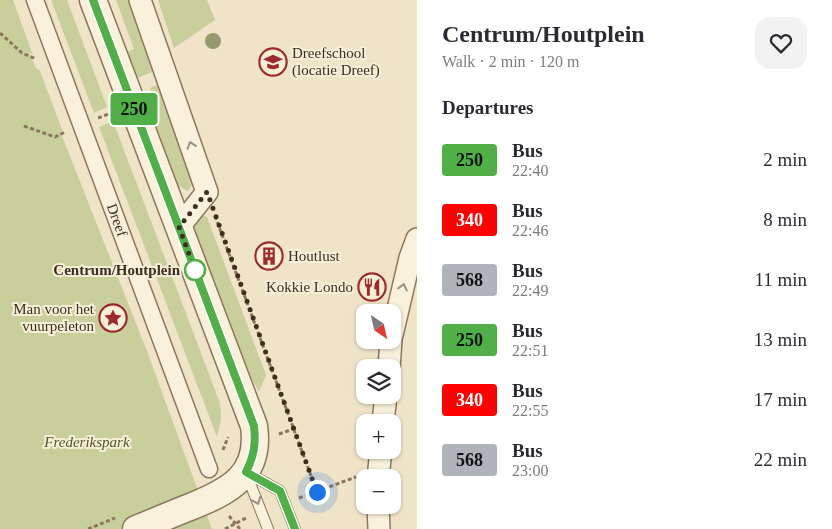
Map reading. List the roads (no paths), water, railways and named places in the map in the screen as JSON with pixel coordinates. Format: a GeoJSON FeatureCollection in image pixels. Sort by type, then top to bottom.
{"type":"FeatureCollection","features":[{"type":"Feature","properties":{"kind":"street","name":"Dreef"},"geometry":{"type":"LineString","coordinates":[[35,0],[214,463]]}},
{"type":"Feature","properties":{"kind":"street"},"geometry":{"type":"LineString","coordinates":[[93,0],[254,426],[256,443],[253,459],[246,472],[235,485],[221,495],[136,529]]}},
{"type":"Feature","properties":{"kind":"street"},"geometry":{"type":"LineString","coordinates":[[140,0],[207,192],[179,227]]}},
{"type":"Feature","properties":{"kind":"street"},"geometry":{"type":"LineString","coordinates":[[399,304],[410,258],[417,238]]}},
{"type":"Feature","properties":{"kind":"street"},"geometry":{"type":"LineString","coordinates":[[378,514],[379,529]]}},
{"type":"Feature","properties":{"kind":"lane"},"geometry":{"type":"LineString","coordinates":[[246,472],[280,491],[295,529]]}},
{"type":"Feature","properties":{"kind":"lane"},"geometry":{"type":"LineString","coordinates":[[246,472],[268,529]]}},
{"type":"Feature","properties":{"kind":"place","name":"Dreefschool (locatie Dreef)"},"geometry":{"type":"Point","coordinates":[273,62]}},
{"type":"Feature","properties":{"kind":"place","name":"Houtlust"},"geometry":{"type":"Point","coordinates":[269,256]}},
{"type":"Feature","properties":{"kind":"place","name":"Centrum/Houtplein"},"geometry":{"type":"Point","coordinates":[195,270]}},
{"type":"Feature","properties":{"kind":"place","name":"Kokkie Londo"},"geometry":{"type":"Point","coordinates":[372,287]}},
{"type":"Feature","properties":{"kind":"place","name":"Man voor het vuurpeleton"},"geometry":{"type":"Point","coordinates":[113,318]}},
{"type":"Feature","properties":{"kind":"park label","name":"Frederikspark"},"geometry":{"type":"Point","coordinates":[87,442]}}]}
